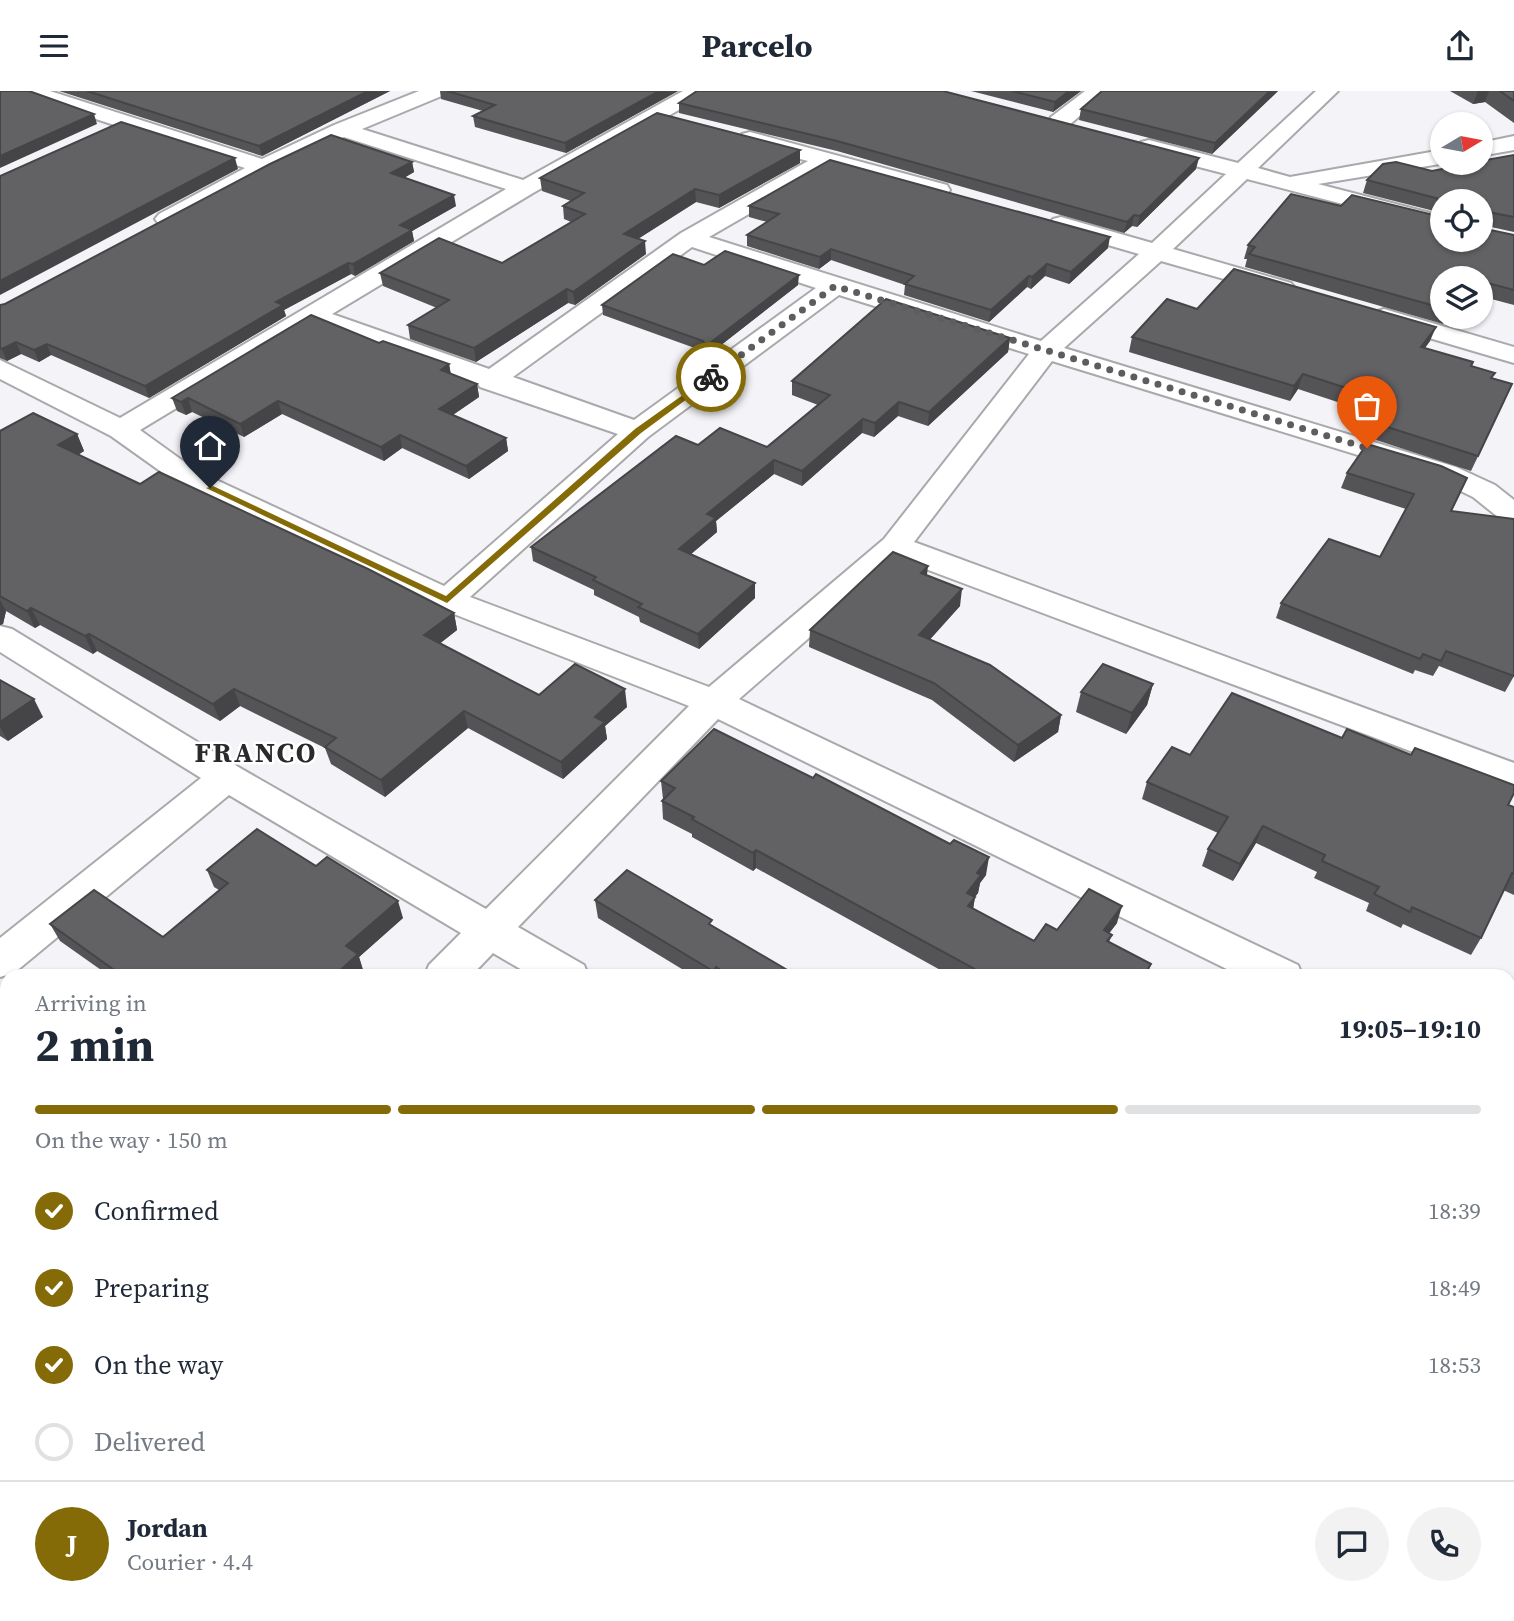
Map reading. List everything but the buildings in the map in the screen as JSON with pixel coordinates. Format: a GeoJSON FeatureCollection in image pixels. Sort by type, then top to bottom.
{"type":"FeatureCollection","features":[{"type":"Feature","properties":{"kind":"street"},"geometry":{"type":"LineString","coordinates":[[30,91],[264,167]]}},
{"type":"Feature","properties":{"kind":"street"},"geometry":{"type":"LineString","coordinates":[[121,430],[525,188],[698,91]]}},
{"type":"Feature","properties":{"kind":"street"},"geometry":{"type":"LineString","coordinates":[[1059,122],[1098,91]]}},
{"type":"Feature","properties":{"kind":"street"},"geometry":{"type":"LineString","coordinates":[[144,231],[264,167],[427,92]]}},
{"type":"Feature","properties":{"kind":"street"},"geometry":{"type":"LineString","coordinates":[[452,969],[714,702],[895,545],[1047,349],[1157,251],[1320,92]]}},
{"type":"Feature","properties":{"kind":"street"},"geometry":{"type":"LineString","coordinates":[[657,116],[683,123]]}},
{"type":"Feature","properties":{"kind":"street"},"geometry":{"type":"LineString","coordinates":[[1034,116],[1085,129]]}},
{"type":"Feature","properties":{"kind":"street"},"geometry":{"type":"LineString","coordinates":[[98,134],[123,123]]}},
{"type":"Feature","properties":{"kind":"street"},"geometry":{"type":"LineString","coordinates":[[342,130],[525,188]]}},
{"type":"Feature","properties":{"kind":"street"},"geometry":{"type":"LineString","coordinates":[[723,132],[960,196]]}},
{"type":"Feature","properties":{"kind":"street"},"geometry":{"type":"LineString","coordinates":[[1124,140],[1430,220]]}},
{"type":"Feature","properties":{"kind":"street"},"geometry":{"type":"LineString","coordinates":[[1493,147],[1514,143]]}},
{"type":"Feature","properties":{"kind":"street"},"geometry":{"type":"LineString","coordinates":[[490,381],[689,238],[828,159]]}},
{"type":"Feature","properties":{"kind":"street"},"geometry":{"type":"LineString","coordinates":[[1284,183],[1430,159]]}},
{"type":"Feature","properties":{"kind":"street"},"geometry":{"type":"LineString","coordinates":[[1039,218],[1303,293]]}},
{"type":"Feature","properties":{"kind":"street"},"geometry":{"type":"LineString","coordinates":[[689,238],[835,286],[1446,473],[1483,491],[1514,515]]}},
{"type":"Feature","properties":{"kind":"street"},"geometry":{"type":"LineString","coordinates":[[447,600],[638,431],[835,286]]}},
{"type":"Feature","properties":{"kind":"street"},"geometry":{"type":"LineString","coordinates":[[1356,309],[1514,355]]}},
{"type":"Feature","properties":{"kind":"street"},"geometry":{"type":"LineString","coordinates":[[310,315],[490,381],[638,431]]}},
{"type":"Feature","properties":{"kind":"street"},"geometry":{"type":"LineString","coordinates":[[0,368],[121,430],[187,477],[447,600],[714,702],[1266,969]]}},
{"type":"Feature","properties":{"kind":"street"},"geometry":{"type":"LineString","coordinates":[[895,545],[1514,777]]}},
{"type":"Feature","properties":{"kind":"street"},"geometry":{"type":"LineString","coordinates":[[0,637],[227,778],[556,969]]}},
{"type":"Feature","properties":{"kind":"street"},"geometry":{"type":"LineString","coordinates":[[0,961],[227,778]]}},
{"type":"Feature","properties":{"kind":"way so far"},"geometry":{"type":"LineString","coordinates":[[711,377],[835,286],[1367,448]]}},
{"type":"Feature","properties":{"kind":"district","name":"FRANCO"},"geometry":{"type":"Point","coordinates":[256,752]}},
{"type":"Feature","properties":{"kind":"route"},"geometry":{"type":"LineString","coordinates":[[210,488],[447,600],[638,431],[711,377]]}}]}
